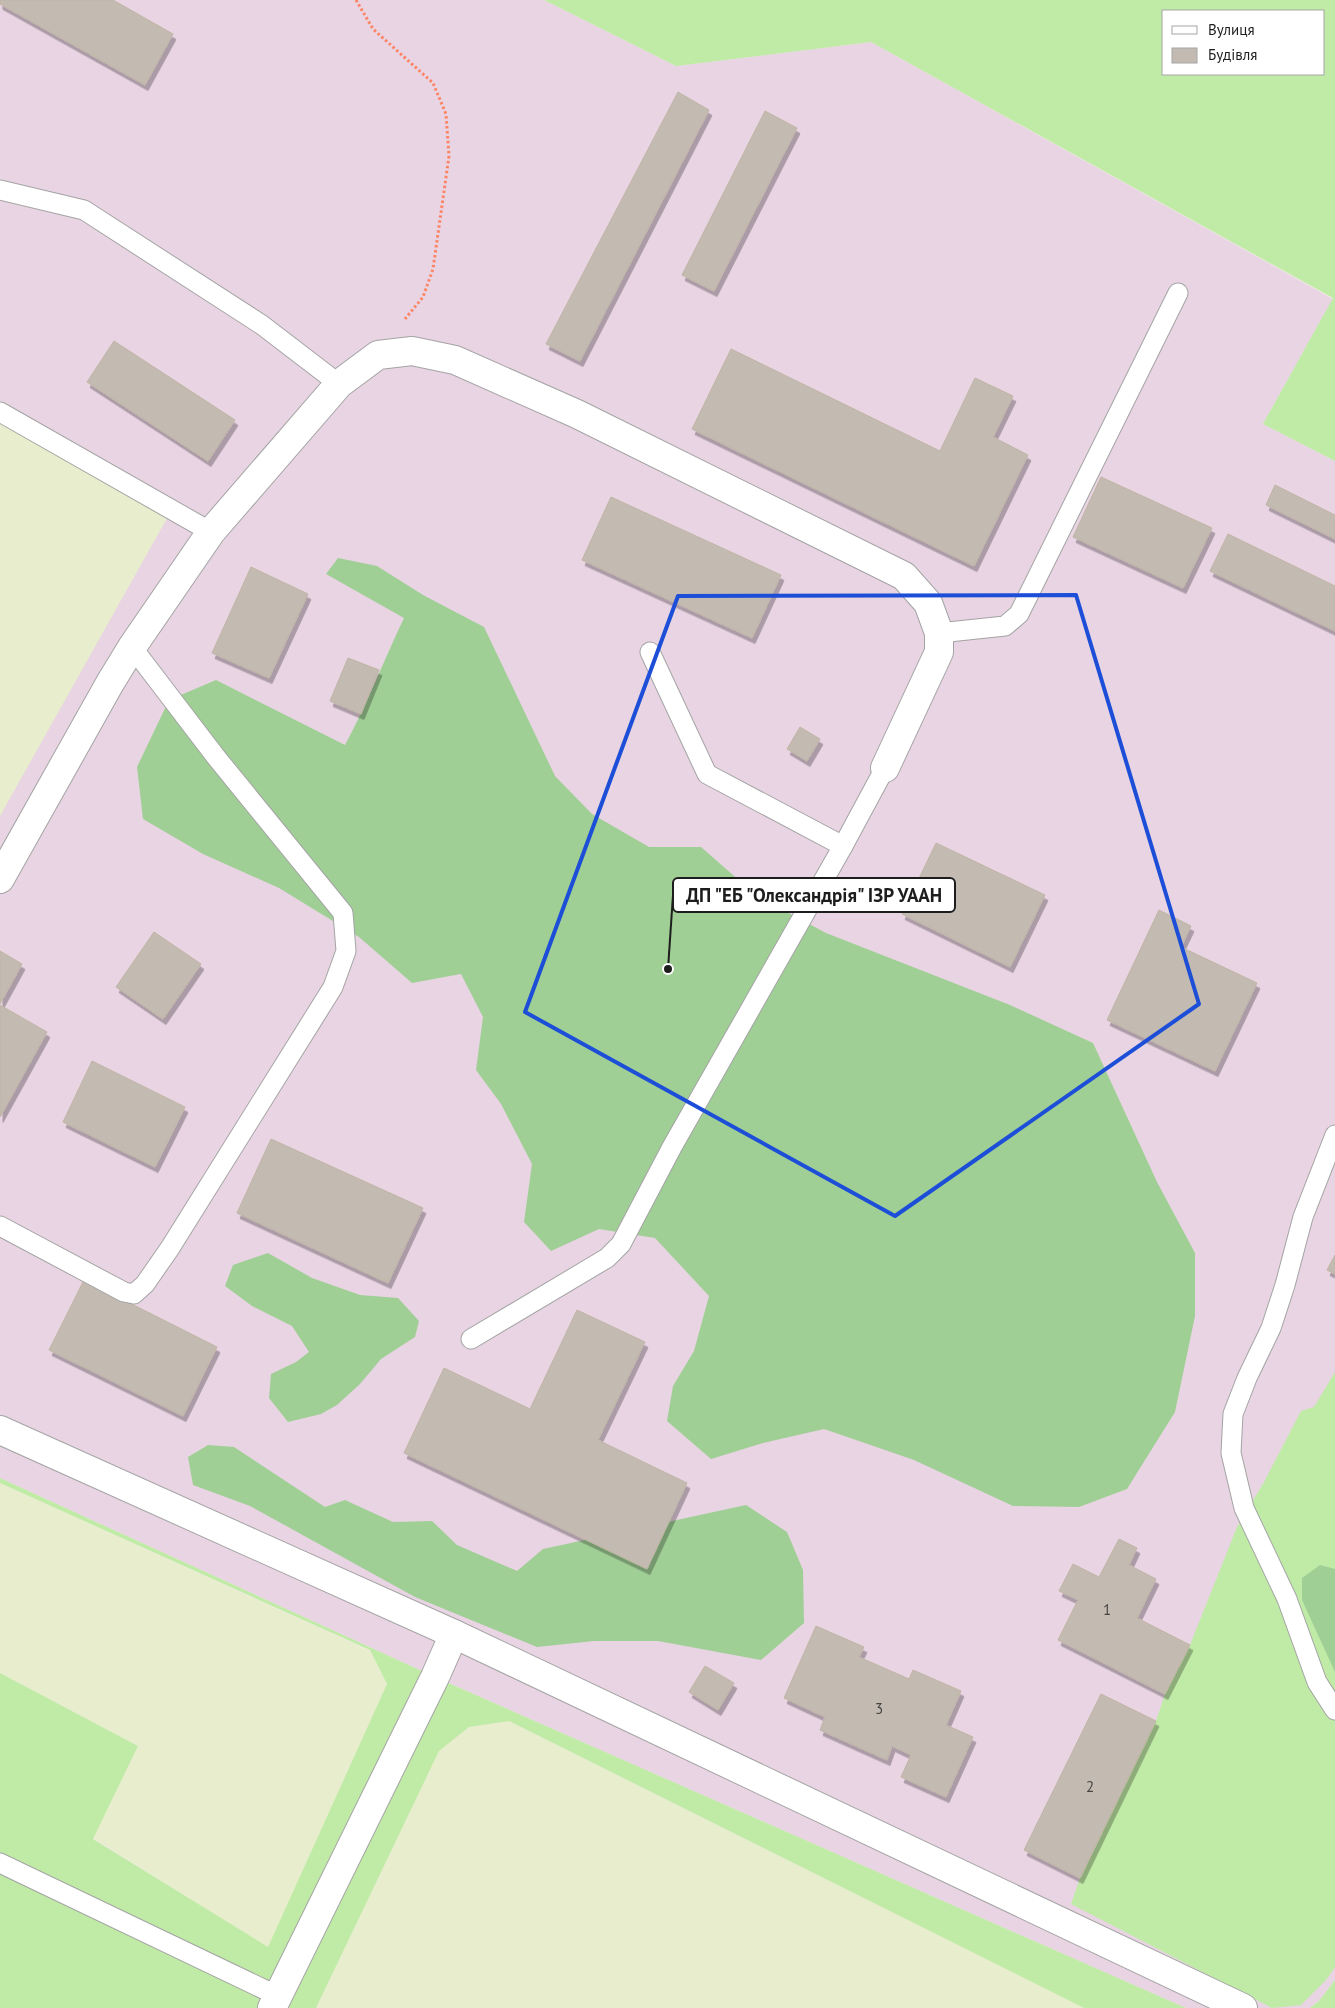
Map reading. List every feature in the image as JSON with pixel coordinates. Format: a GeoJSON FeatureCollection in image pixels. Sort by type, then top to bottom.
{"type":"FeatureCollection","features":[{"type":"Feature","properties":{"kind":"street"},"geometry":{"type":"LineString","coordinates":[[0,879],[110,683],[132,647],[211,532],[338,384],[378,354],[412,351],[455,360],[577,414],[904,576],[928,603],[940,633],[939,652],[885,768]]}},
{"type":"Feature","properties":{"kind":"street"},"geometry":{"type":"LineString","coordinates":[[0,1430],[454,1634],[1243,2008]]}},
{"type":"Feature","properties":{"kind":"street"},"geometry":{"type":"LineString","coordinates":[[275,2002],[454,1634]]}},
{"type":"Feature","properties":{"kind":"lane"},"geometry":{"type":"LineString","coordinates":[[0,190],[84,210],[262,325],[338,384]]}},
{"type":"Feature","properties":{"kind":"lane"},"geometry":{"type":"LineString","coordinates":[[940,633],[1005,626],[1019,614],[1178,293]]}},
{"type":"Feature","properties":{"kind":"lane"},"geometry":{"type":"LineString","coordinates":[[0,412],[211,532]]}},
{"type":"Feature","properties":{"kind":"lane"},"geometry":{"type":"LineString","coordinates":[[0,1226],[124,1292],[134,1294],[145,1284],[170,1248],[333,987],[346,951],[343,913],[216,757],[132,647]]}},
{"type":"Feature","properties":{"kind":"lane"},"geometry":{"type":"LineString","coordinates":[[650,652],[707,774],[843,846]]}},
{"type":"Feature","properties":{"kind":"lane"},"geometry":{"type":"LineString","coordinates":[[471,1340],[607,1258],[621,1244],[672,1147],[843,846],[885,768]]}},
{"type":"Feature","properties":{"kind":"lane"},"geometry":{"type":"LineString","coordinates":[[1335,1135],[1303,1217],[1285,1285],[1271,1328],[1247,1378],[1233,1414],[1232,1453],[1244,1508],[1287,1599],[1318,1682],[1335,1710]]}},
{"type":"Feature","properties":{"kind":"lane"},"geometry":{"type":"LineString","coordinates":[[0,1863],[275,2002]]}},
{"type":"Feature","properties":{"kind":"path"},"geometry":{"type":"LineString","coordinates":[[356,0],[373,29],[432,83],[446,114],[450,156],[433,269],[423,296],[378,354]]}},
{"type":"Feature","properties":{"kind":"highlighted area"},"geometry":{"type":"Polygon","coordinates":[[[1076,595],[1199,1004],[895,1216],[525,1012],[678,596],[1076,595]]]}},
{"type":"Feature","properties":{"kind":"shaded area"},"geometry":{"type":"Polygon","coordinates":[[[0,0],[544,0],[676,66],[871,42],[1333,299],[1263,424],[1335,461],[1335,1980],[1319,2001],[1310,2008],[1186,2008],[435,1677],[0,1478],[0,0]]]}},
{"type":"Feature","properties":{"kind":"green space"},"geometry":{"type":"Polygon","coordinates":[[[544,0],[1335,0],[1335,461],[1263,424],[1333,298],[871,42],[676,66],[544,0]]]}},
{"type":"Feature","properties":{"kind":"green space"},"geometry":{"type":"Polygon","coordinates":[[[0,403],[175,504],[0,816],[0,403]]]}},
{"type":"Feature","properties":{"kind":"green space"},"geometry":{"type":"Polygon","coordinates":[[[338,558],[377,566],[423,595],[484,627],[555,776],[592,814],[649,847],[701,847],[757,896],[826,933],[1010,1005],[1093,1043],[1157,1182],[1195,1253],[1195,1316],[1175,1412],[1127,1489],[1079,1507],[1013,1506],[914,1460],[824,1429],[763,1443],[711,1459],[667,1421],[673,1386],[694,1351],[709,1296],[655,1238],[599,1229],[551,1251],[524,1222],[532,1164],[501,1104],[476,1070],[483,1017],[461,974],[412,983],[359,937],[279,888],[203,854],[143,819],[137,767],[169,700],[216,680],[345,745],[404,618],[326,574],[338,558]]]}},
{"type":"Feature","properties":{"kind":"green space"},"geometry":{"type":"Polygon","coordinates":[[[268,1253],[312,1278],[360,1295],[398,1298],[419,1321],[415,1337],[381,1359],[360,1384],[337,1405],[321,1414],[288,1422],[269,1398],[271,1374],[296,1362],[309,1352],[292,1326],[252,1306],[225,1286],[233,1265],[268,1253]]]}},
{"type":"Feature","properties":{"kind":"green space"},"geometry":{"type":"Polygon","coordinates":[[[1335,1372],[1335,1967],[1326,1980],[1301,2005],[1272,2008],[1071,1904],[1080,1878],[1156,1721],[1165,1694],[1190,1645],[1237,1527],[1264,1482],[1301,1411],[1314,1407],[1335,1372]]]}},
{"type":"Feature","properties":{"kind":"green space"},"geometry":{"type":"Polygon","coordinates":[[[208,1445],[234,1447],[325,1507],[345,1500],[393,1522],[432,1521],[457,1545],[517,1571],[543,1549],[746,1505],[787,1532],[803,1570],[804,1623],[761,1660],[658,1641],[594,1641],[537,1647],[415,1597],[250,1506],[193,1485],[188,1457],[208,1445]]]}},
{"type":"Feature","properties":{"kind":"green space"},"geometry":{"type":"Polygon","coordinates":[[[0,1478],[435,1677],[1186,2008],[1084,2008],[509,1721],[469,1727],[439,1751],[316,2008],[0,2008],[0,1673],[138,1746],[93,1839],[268,1947],[387,1684],[370,1650],[0,1483],[0,1478]]]}},
{"type":"Feature","properties":{"kind":"green space"},"geometry":{"type":"Polygon","coordinates":[[[0,1483],[370,1651],[387,1684],[269,1948],[93,1838],[138,1746],[0,1673],[0,1483]]]}},
{"type":"Feature","properties":{"kind":"green space"},"geometry":{"type":"Polygon","coordinates":[[[1320,1565],[1335,1569],[1335,1672],[1302,1600],[1302,1578],[1320,1565]]]}},
{"type":"Feature","properties":{"kind":"green space"},"geometry":{"type":"Polygon","coordinates":[[[509,1721],[1084,2008],[316,2008],[439,1751],[469,1727],[509,1721]]]}},
{"type":"Feature","properties":{"kind":"green space"},"geometry":{"type":"Polygon","coordinates":[[[1335,1980],[1335,2008],[1310,2008],[1319,2001],[1335,1980]]]}},
{"type":"Feature","properties":{"kind":"building"},"geometry":{"type":"Polygon","coordinates":[[[0,0],[113,0],[173,34],[145,85],[0,4],[0,0]]]}},
{"type":"Feature","properties":{"kind":"building"},"geometry":{"type":"Polygon","coordinates":[[[678,92],[709,110],[580,361],[546,344],[678,92]]]}},
{"type":"Feature","properties":{"kind":"building"},"geometry":{"type":"Polygon","coordinates":[[[765,111],[797,128],[714,291],[682,275],[765,111]]]}},
{"type":"Feature","properties":{"kind":"building"},"geometry":{"type":"Polygon","coordinates":[[[114,341],[235,420],[208,461],[87,382],[114,341]]]}},
{"type":"Feature","properties":{"kind":"building"},"geometry":{"type":"Polygon","coordinates":[[[731,349],[940,451],[975,378],[1013,396],[993,437],[1028,455],[974,566],[692,429],[731,349]]]}},
{"type":"Feature","properties":{"kind":"building"},"geometry":{"type":"Polygon","coordinates":[[[1101,477],[1212,528],[1183,588],[1073,537],[1101,477]]]}},
{"type":"Feature","properties":{"kind":"building"},"geometry":{"type":"Polygon","coordinates":[[[1275,485],[1335,515],[1335,539],[1266,505],[1275,485]]]}},
{"type":"Feature","properties":{"kind":"building"},"geometry":{"type":"Polygon","coordinates":[[[611,497],[781,575],[752,638],[582,560],[611,497]]]}},
{"type":"Feature","properties":{"kind":"building"},"geometry":{"type":"Polygon","coordinates":[[[1228,534],[1335,586],[1335,631],[1210,571],[1228,534]]]}},
{"type":"Feature","properties":{"kind":"building"},"geometry":{"type":"Polygon","coordinates":[[[251,567],[308,594],[269,678],[212,653],[251,567]]]}},
{"type":"Feature","properties":{"kind":"building"},"geometry":{"type":"Polygon","coordinates":[[[348,658],[379,670],[361,714],[330,701],[348,658]]]}},
{"type":"Feature","properties":{"kind":"building"},"geometry":{"type":"Polygon","coordinates":[[[800,727],[820,739],[807,761],[787,749],[800,727]]]}},
{"type":"Feature","properties":{"kind":"building"},"geometry":{"type":"Polygon","coordinates":[[[936,843],[1045,895],[1010,967],[902,914],[936,843]]]}},
{"type":"Feature","properties":{"kind":"building"},"geometry":{"type":"Polygon","coordinates":[[[1159,910],[1191,926],[1181,947],[1257,983],[1215,1071],[1107,1020],[1159,910]]]}},
{"type":"Feature","properties":{"kind":"building"},"geometry":{"type":"Polygon","coordinates":[[[154,932],[201,964],[163,1019],[116,987],[154,932]]]}},
{"type":"Feature","properties":{"kind":"building"},"geometry":{"type":"Polygon","coordinates":[[[0,951],[22,964],[0,1004],[0,951]]]}},
{"type":"Feature","properties":{"kind":"building"},"geometry":{"type":"Polygon","coordinates":[[[0,1005],[47,1032],[0,1117],[0,1005]]]}},
{"type":"Feature","properties":{"kind":"building"},"geometry":{"type":"Polygon","coordinates":[[[92,1061],[185,1107],[155,1167],[63,1122],[92,1061]]]}},
{"type":"Feature","properties":{"kind":"building"},"geometry":{"type":"Polygon","coordinates":[[[271,1139],[423,1208],[388,1283],[237,1213],[271,1139]]]}},
{"type":"Feature","properties":{"kind":"building"},"geometry":{"type":"Polygon","coordinates":[[[1335,1255],[1335,1274],[1327,1270],[1335,1255]]]}},
{"type":"Feature","properties":{"kind":"building"},"geometry":{"type":"Polygon","coordinates":[[[84,1280],[217,1347],[183,1416],[49,1350],[84,1280]]]}},
{"type":"Feature","properties":{"kind":"building"},"geometry":{"type":"Polygon","coordinates":[[[577,1310],[645,1342],[598,1440],[687,1483],[647,1569],[404,1453],[444,1368],[530,1409],[577,1310]]]}},
{"type":"Feature","properties":{"kind":"building"},"geometry":{"type":"Polygon","coordinates":[[[1119,1539],[1137,1548],[1129,1565],[1156,1579],[1137,1618],[1190,1645],[1165,1694],[1058,1640],[1078,1600],[1059,1591],[1073,1564],[1099,1577],[1119,1539]]]}},
{"type":"Feature","properties":{"kind":"building"},"geometry":{"type":"Polygon","coordinates":[[[816,1626],[864,1647],[859,1657],[909,1679],[913,1670],[961,1691],[946,1725],[973,1737],[946,1797],[901,1777],[911,1755],[892,1746],[887,1760],[820,1730],[825,1717],[784,1698],[816,1626]]]}},
{"type":"Feature","properties":{"kind":"building"},"geometry":{"type":"Polygon","coordinates":[[[705,1666],[734,1683],[718,1710],[689,1692],[705,1666]]]}},
{"type":"Feature","properties":{"kind":"building"},"geometry":{"type":"Polygon","coordinates":[[[1101,1694],[1156,1721],[1080,1878],[1024,1850],[1101,1694]]]}},
{"type":"Feature","properties":{"kind":"place","name":"ДП \"ЕБ \"Олександрія\" ІЗР УААН"},"geometry":{"type":"Point","coordinates":[668,969]}}]}
